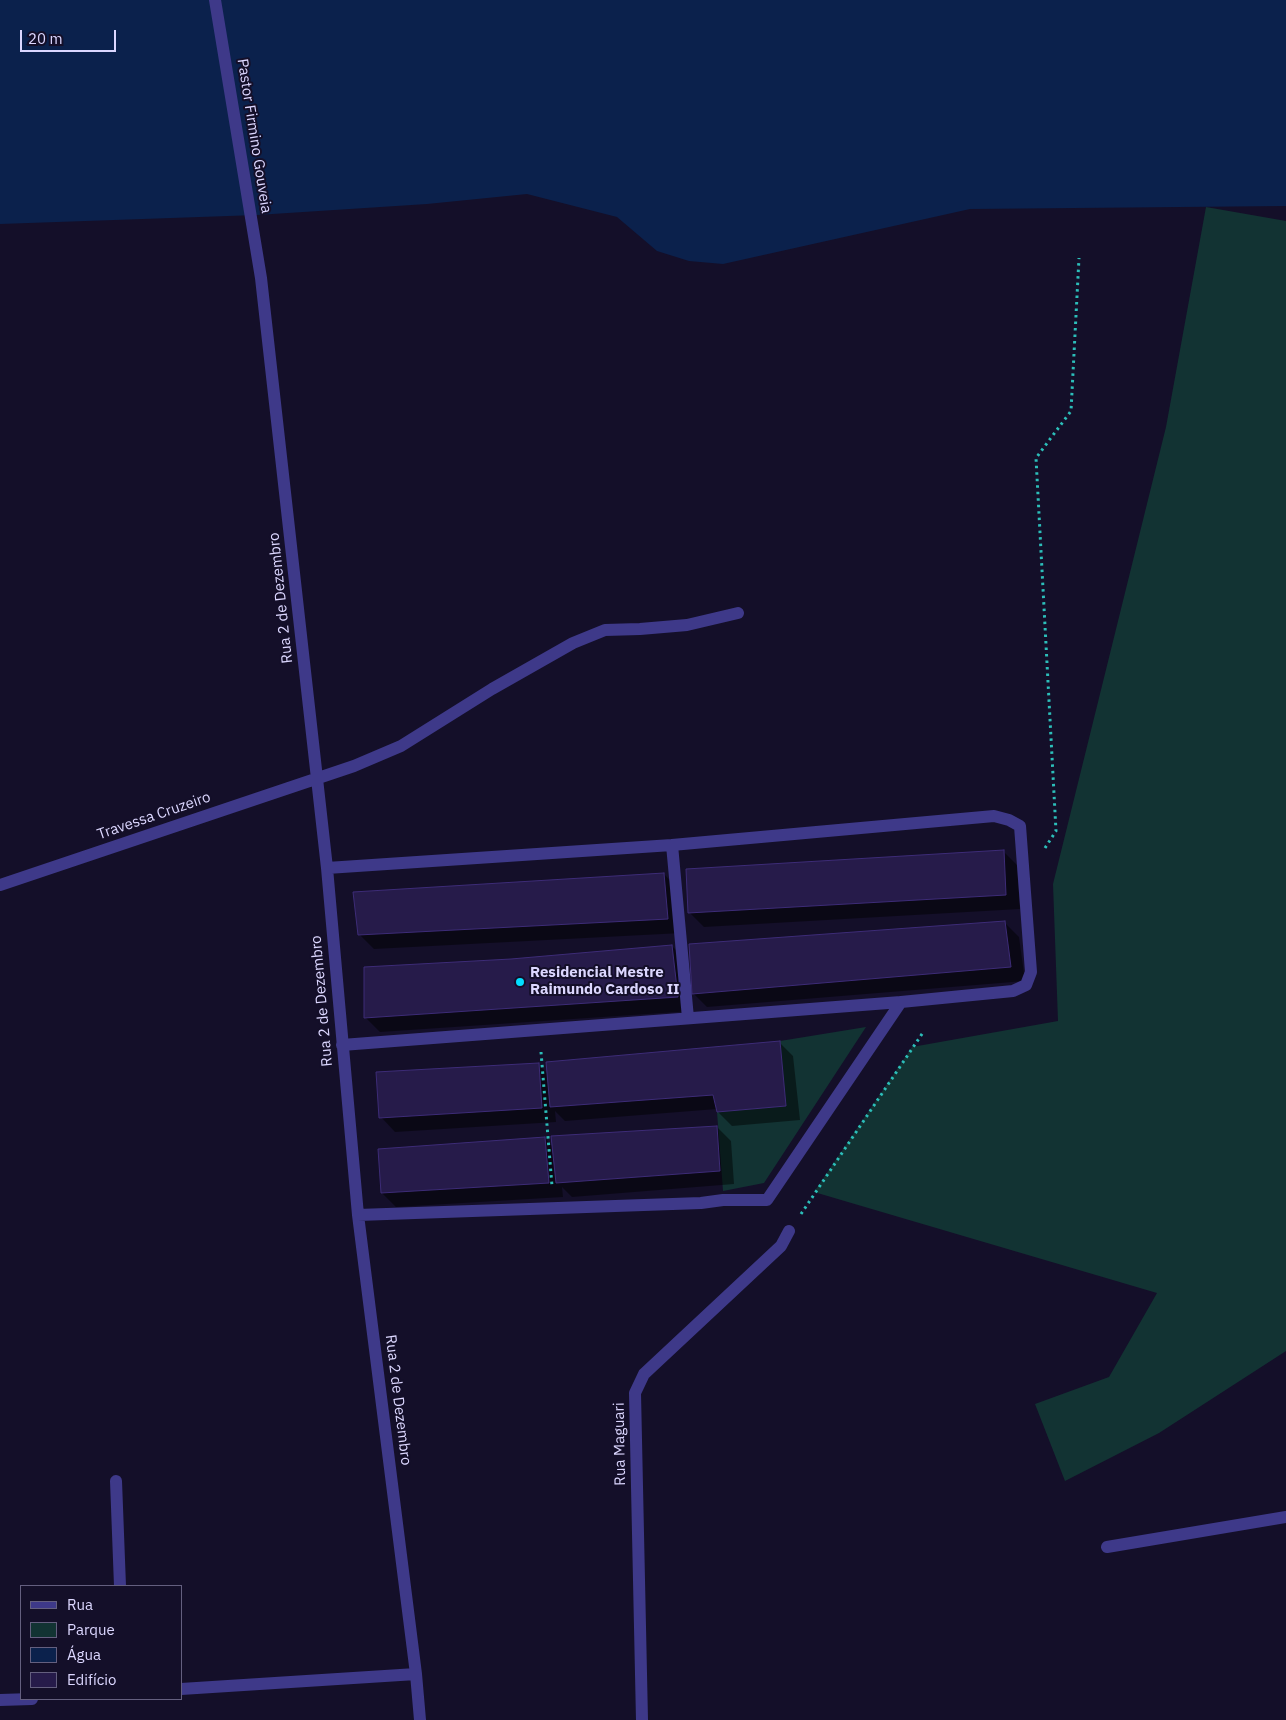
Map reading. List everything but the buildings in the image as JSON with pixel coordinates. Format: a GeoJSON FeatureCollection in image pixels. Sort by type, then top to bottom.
{"type":"FeatureCollection","features":[{"type":"Feature","properties":{"kind":"street","name":"Pastor Firmino Gouveia"},"geometry":{"type":"LineString","coordinates":[[215,0],[261,278]]}},
{"type":"Feature","properties":{"kind":"street","name":"Rua 2 de Dezembro"},"geometry":{"type":"LineString","coordinates":[[261,278],[328,868],[358,1215],[416,1674],[420,1720]]}},
{"type":"Feature","properties":{"kind":"street","name":"Travessa Cruzeiro"},"geometry":{"type":"LineString","coordinates":[[0,885],[354,766],[401,746],[492,689],[573,643],[605,630],[687,625],[738,613]]}},
{"type":"Feature","properties":{"kind":"street"},"geometry":{"type":"LineString","coordinates":[[328,868],[672,845],[994,816],[1009,820],[1020,826],[1031,972],[1026,985],[1013,991],[901,1002],[342,1045]]}},
{"type":"Feature","properties":{"kind":"street"},"geometry":{"type":"LineString","coordinates":[[672,845],[688,1018]]}},
{"type":"Feature","properties":{"kind":"street"},"geometry":{"type":"LineString","coordinates":[[358,1215],[701,1203],[723,1200],[768,1200],[901,1002]]}},
{"type":"Feature","properties":{"kind":"street","name":"Rua Maguari"},"geometry":{"type":"LineString","coordinates":[[642,1720],[635,1393],[644,1374],[781,1246],[789,1231]]}},
{"type":"Feature","properties":{"kind":"street"},"geometry":{"type":"LineString","coordinates":[[116,1481],[120,1585]]}},
{"type":"Feature","properties":{"kind":"street"},"geometry":{"type":"LineString","coordinates":[[1107,1547],[1286,1516]]}},
{"type":"Feature","properties":{"kind":"street"},"geometry":{"type":"LineString","coordinates":[[182,1689],[416,1674]]}},
{"type":"Feature","properties":{"kind":"street"},"geometry":{"type":"LineString","coordinates":[[0,1700],[20,1699]]}},
{"type":"Feature","properties":{"kind":"path"},"geometry":{"type":"LineString","coordinates":[[1024,880],[1056,831],[1036,458],[1071,412],[1079,258]]}},
{"type":"Feature","properties":{"kind":"path"},"geometry":{"type":"LineString","coordinates":[[539,1029],[554,1208]]}},
{"type":"Feature","properties":{"kind":"path"},"geometry":{"type":"LineString","coordinates":[[789,1231],[924,1031]]}},
{"type":"Feature","properties":{"kind":"green space"},"geometry":{"type":"Polygon","coordinates":[[[1206,207],[1286,221],[1286,1351],[1159,1433],[1065,1481],[1035,1404],[1109,1377],[1157,1293],[814,1192],[912,1047],[1058,1021],[1053,884],[1166,427],[1206,207]]]}},
{"type":"Feature","properties":{"kind":"green space"},"geometry":{"type":"Polygon","coordinates":[[[866,1027],[764,1183],[723,1191],[717,1112],[786,1106],[780,1041],[866,1027]]]}},
{"type":"Feature","properties":{"kind":"water"},"geometry":{"type":"Polygon","coordinates":[[[0,0],[1286,0],[1286,206],[970,209],[723,264],[689,261],[657,251],[617,217],[527,194],[427,204],[257,215],[0,224],[0,0]]]}},
{"type":"Feature","properties":{"kind":"place","name":"Residencial Mestre Raimundo Cardoso II"},"geometry":{"type":"Point","coordinates":[520,982]}}]}
